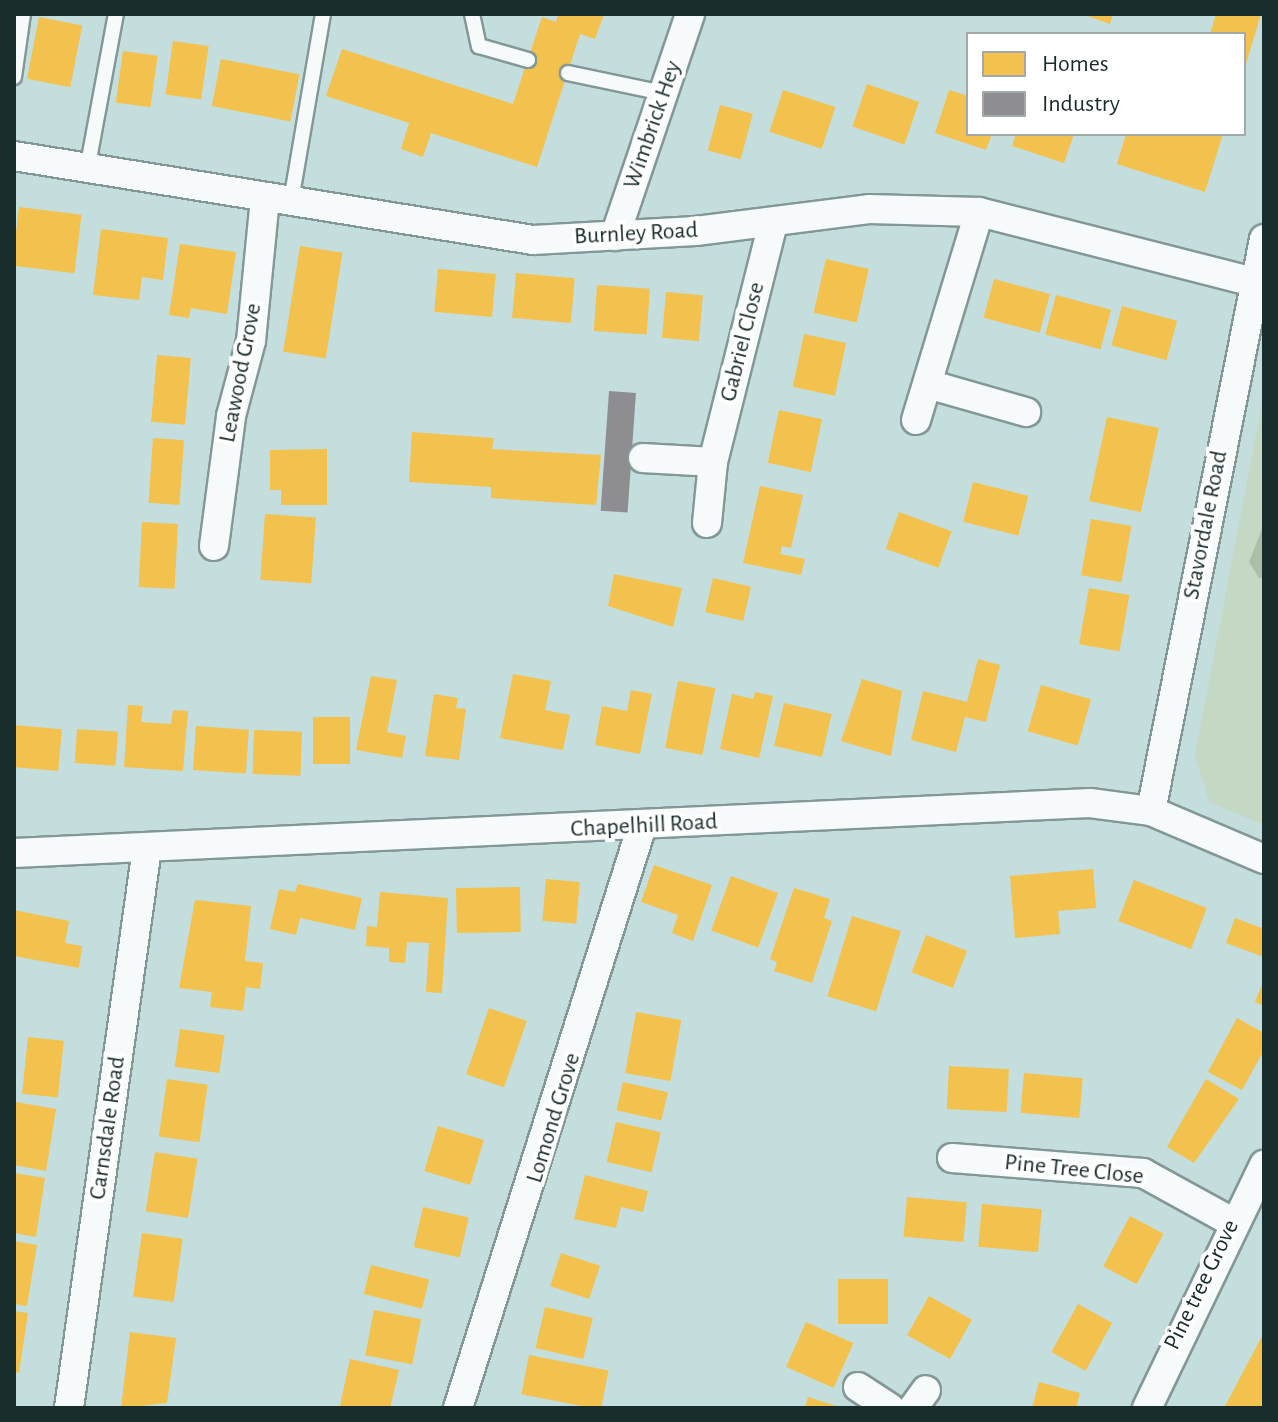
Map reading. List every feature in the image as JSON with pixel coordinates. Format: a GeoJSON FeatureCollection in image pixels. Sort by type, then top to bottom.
{"type":"FeatureCollection","features":[{"type":"Feature","properties":{"kind":"street","name":"Wimbrick Hey"},"geometry":{"type":"LineString","coordinates":[[615,236],[690,14]]}},
{"type":"Feature","properties":{"kind":"street","name":"Burnley Road"},"geometry":{"type":"LineString","coordinates":[[14,156],[533,240],[773,223],[869,209],[979,212],[1253,282]]}},
{"type":"Feature","properties":{"kind":"street","name":"Leawood Grove"},"geometry":{"type":"LineString","coordinates":[[214,546],[231,416],[251,341],[278,200]]}},
{"type":"Feature","properties":{"kind":"street"},"geometry":{"type":"LineString","coordinates":[[916,420],[931,385],[938,339],[979,212]]}},
{"type":"Feature","properties":{"kind":"street","name":"Gabriel Close"},"geometry":{"type":"LineString","coordinates":[[707,523],[713,462],[773,223]]}},
{"type":"Feature","properties":{"kind":"street","name":"Stavordale Road"},"geometry":{"type":"LineString","coordinates":[[1151,811],[1253,282],[1264,239]]}},
{"type":"Feature","properties":{"kind":"street"},"geometry":{"type":"LineString","coordinates":[[931,385],[1026,412]]}},
{"type":"Feature","properties":{"kind":"street"},"geometry":{"type":"LineString","coordinates":[[643,458],[713,462]]}},
{"type":"Feature","properties":{"kind":"street","name":"Chapelhill Road"},"geometry":{"type":"LineString","coordinates":[[14,853],[1090,803],[1151,811],[1264,859]]}},
{"type":"Feature","properties":{"kind":"street","name":"Lomond Grove"},"geometry":{"type":"LineString","coordinates":[[458,1408],[642,826]]}},
{"type":"Feature","properties":{"kind":"street","name":"Carnsdale Road"},"geometry":{"type":"LineString","coordinates":[[69,1408],[147,848]]}},
{"type":"Feature","properties":{"kind":"street","name":"Pine Tree Close"},"geometry":{"type":"LineString","coordinates":[[952,1158],[1143,1173],[1232,1222]]}},
{"type":"Feature","properties":{"kind":"street","name":"Pine tree Grove"},"geometry":{"type":"LineString","coordinates":[[1147,1408],[1232,1222],[1264,1165]]}},
{"type":"Feature","properties":{"kind":"street"},"geometry":{"type":"LineString","coordinates":[[858,1387],[890,1408]]}},
{"type":"Feature","properties":{"kind":"lane"},"geometry":{"type":"LineString","coordinates":[[14,77],[23,14]]}},
{"type":"Feature","properties":{"kind":"lane"},"geometry":{"type":"LineString","coordinates":[[87,170],[116,14]]}},
{"type":"Feature","properties":{"kind":"lane"},"geometry":{"type":"LineString","coordinates":[[278,200],[323,14]]}},
{"type":"Feature","properties":{"kind":"lane"},"geometry":{"type":"LineString","coordinates":[[472,14],[479,46],[528,60]]}},
{"type":"Feature","properties":{"kind":"lane"},"geometry":{"type":"LineString","coordinates":[[568,73],[663,93]]}},
{"type":"Feature","properties":{"kind":"green space"},"geometry":{"type":"Polygon","coordinates":[[[1264,392],[1264,825],[1209,802],[1195,755],[1264,392]]]}},
{"type":"Feature","properties":{"kind":"green space"},"geometry":{"type":"Polygon","coordinates":[[[1264,524],[1264,578],[1259,578],[1249,562],[1264,524]]]}},
{"type":"Feature","properties":{"kind":"building: Homes"},"geometry":{"type":"Polygon","coordinates":[[[558,14],[604,14],[595,39],[580,34],[537,167],[431,133],[423,157],[401,149],[409,123],[326,96],[342,49],[513,104],[542,17],[556,22],[558,14]]]}},
{"type":"Feature","properties":{"kind":"building: Homes"},"geometry":{"type":"Polygon","coordinates":[[[1082,14],[1113,14],[1110,24],[1082,14]]]}},
{"type":"Feature","properties":{"kind":"building: Homes"},"geometry":{"type":"Polygon","coordinates":[[[1216,14],[1261,14],[1246,64],[1246,32],[1211,32],[1216,14]]]}},
{"type":"Feature","properties":{"kind":"building: Homes"},"geometry":{"type":"Polygon","coordinates":[[[39,17],[82,25],[70,87],[27,79],[39,17]]]}},
{"type":"Feature","properties":{"kind":"building: Homes"},"geometry":{"type":"Polygon","coordinates":[[[173,41],[209,46],[201,99],[165,94],[173,41]]]}},
{"type":"Feature","properties":{"kind":"building: Homes"},"geometry":{"type":"Polygon","coordinates":[[[123,51],[158,56],[150,107],[116,102],[123,51]]]}},
{"type":"Feature","properties":{"kind":"building: Homes"},"geometry":{"type":"Polygon","coordinates":[[[221,59],[300,74],[290,121],[212,106],[221,59]]]}},
{"type":"Feature","properties":{"kind":"building: Homes"},"geometry":{"type":"Polygon","coordinates":[[[867,84],[919,102],[904,144],[852,127],[867,84]]]}},
{"type":"Feature","properties":{"kind":"building: Homes"},"geometry":{"type":"Polygon","coordinates":[[[783,90],[835,107],[822,149],[769,132],[783,90]]]}},
{"type":"Feature","properties":{"kind":"building: Homes"},"geometry":{"type":"Polygon","coordinates":[[[949,90],[966,95],[966,136],[991,136],[986,150],[935,133],[949,90]]]}},
{"type":"Feature","properties":{"kind":"building: Homes"},"geometry":{"type":"Polygon","coordinates":[[[720,105],[753,114],[741,159],[708,150],[720,105]]]}},
{"type":"Feature","properties":{"kind":"building: Homes"},"geometry":{"type":"Polygon","coordinates":[[[1015,136],[1073,136],[1064,163],[1012,146],[1015,136]]]}},
{"type":"Feature","properties":{"kind":"building: Homes"},"geometry":{"type":"Polygon","coordinates":[[[1125,136],[1222,136],[1205,192],[1117,164],[1125,136]]]}},
{"type":"Feature","properties":{"kind":"building: Homes"},"geometry":{"type":"Polygon","coordinates":[[[19,207],[82,215],[74,273],[14,266],[19,207]]]}},
{"type":"Feature","properties":{"kind":"building: Homes"},"geometry":{"type":"Polygon","coordinates":[[[101,229],[168,238],[163,280],[142,277],[139,300],[93,295],[101,229]]]}},
{"type":"Feature","properties":{"kind":"building: Homes"},"geometry":{"type":"Polygon","coordinates":[[[180,244],[236,252],[227,314],[191,308],[189,318],[169,315],[180,244]]]}},
{"type":"Feature","properties":{"kind":"building: Homes"},"geometry":{"type":"Polygon","coordinates":[[[300,246],[342,253],[326,358],[283,352],[300,246]]]}},
{"type":"Feature","properties":{"kind":"building: Homes"},"geometry":{"type":"Polygon","coordinates":[[[826,259],[869,269],[856,322],[814,313],[826,259]]]}},
{"type":"Feature","properties":{"kind":"building: Homes"},"geometry":{"type":"Polygon","coordinates":[[[438,269],[496,274],[492,317],[434,312],[438,269]]]}},
{"type":"Feature","properties":{"kind":"building: Homes"},"geometry":{"type":"Polygon","coordinates":[[[516,273],[575,278],[571,323],[512,318],[516,273]]]}},
{"type":"Feature","properties":{"kind":"building: Homes"},"geometry":{"type":"Polygon","coordinates":[[[994,279],[1050,294],[1040,333],[984,318],[994,279]]]}},
{"type":"Feature","properties":{"kind":"building: Homes"},"geometry":{"type":"Polygon","coordinates":[[[597,285],[650,289],[647,335],[594,331],[597,285]]]}},
{"type":"Feature","properties":{"kind":"building: Homes"},"geometry":{"type":"Polygon","coordinates":[[[666,292],[703,295],[699,341],[662,338],[666,292]]]}},
{"type":"Feature","properties":{"kind":"building: Homes"},"geometry":{"type":"Polygon","coordinates":[[[1056,295],[1111,310],[1100,349],[1045,335],[1056,295]]]}},
{"type":"Feature","properties":{"kind":"building: Homes"},"geometry":{"type":"Polygon","coordinates":[[[1122,306],[1177,321],[1166,360],[1111,346],[1122,306]]]}},
{"type":"Feature","properties":{"kind":"building: Homes"},"geometry":{"type":"Polygon","coordinates":[[[804,334],[846,343],[835,396],[793,387],[804,334]]]}},
{"type":"Feature","properties":{"kind":"building: Homes"},"geometry":{"type":"Polygon","coordinates":[[[157,355],[191,358],[185,425],[151,422],[157,355]]]}},
{"type":"Feature","properties":{"kind":"building: Homes"},"geometry":{"type":"Polygon","coordinates":[[[779,410],[822,419],[811,472],[768,463],[779,410]]]}},
{"type":"Feature","properties":{"kind":"building: Homes"},"geometry":{"type":"Polygon","coordinates":[[[1107,417],[1159,428],[1141,512],[1089,501],[1107,417]]]}},
{"type":"Feature","properties":{"kind":"building: Homes"},"geometry":{"type":"Polygon","coordinates":[[[412,432],[494,438],[492,449],[601,455],[596,505],[491,498],[491,487],[409,482],[412,432]]]}},
{"type":"Feature","properties":{"kind":"building: Homes"},"geometry":{"type":"Polygon","coordinates":[[[153,438],[184,440],[179,505],[148,503],[153,438]]]}},
{"type":"Feature","properties":{"kind":"building: Homes"},"geometry":{"type":"Polygon","coordinates":[[[327,449],[327,505],[281,505],[281,490],[270,490],[270,450],[327,449]]]}},
{"type":"Feature","properties":{"kind":"building: Homes"},"geometry":{"type":"Polygon","coordinates":[[[973,482],[1028,496],[1018,536],[963,522],[973,482]]]}},
{"type":"Feature","properties":{"kind":"building: Homes"},"geometry":{"type":"Polygon","coordinates":[[[760,486],[803,495],[791,548],[782,546],[780,554],[805,559],[801,575],[743,563],[760,486]]]}},
{"type":"Feature","properties":{"kind":"building: Homes"},"geometry":{"type":"Polygon","coordinates":[[[899,512],[952,531],[938,568],[886,549],[899,512]]]}},
{"type":"Feature","properties":{"kind":"building: Homes"},"geometry":{"type":"Polygon","coordinates":[[[265,514],[316,518],[311,583],[260,580],[265,514]]]}},
{"type":"Feature","properties":{"kind":"building: Homes"},"geometry":{"type":"Polygon","coordinates":[[[1091,519],[1131,526],[1121,582],[1081,575],[1091,519]]]}},
{"type":"Feature","properties":{"kind":"building: Homes"},"geometry":{"type":"Polygon","coordinates":[[[142,522],[178,524],[175,589],[139,587],[142,522]]]}},
{"type":"Feature","properties":{"kind":"building: Homes"},"geometry":{"type":"Polygon","coordinates":[[[614,574],[682,588],[673,627],[608,606],[614,574]]]}},
{"type":"Feature","properties":{"kind":"building: Homes"},"geometry":{"type":"Polygon","coordinates":[[[713,578],[751,587],[743,621],[705,612],[713,578]]]}},
{"type":"Feature","properties":{"kind":"building: Homes"},"geometry":{"type":"Polygon","coordinates":[[[1089,588],[1129,595],[1119,651],[1079,644],[1089,588]]]}},
{"type":"Feature","properties":{"kind":"building: Homes"},"geometry":{"type":"Polygon","coordinates":[[[978,659],[1000,665],[986,722],[965,717],[956,752],[911,740],[923,691],[967,702],[978,659]]]}},
{"type":"Feature","properties":{"kind":"building: Homes"},"geometry":{"type":"Polygon","coordinates":[[[513,674],[551,681],[545,710],[570,715],[563,750],[500,738],[513,674]]]}},
{"type":"Feature","properties":{"kind":"building: Homes"},"geometry":{"type":"Polygon","coordinates":[[[371,676],[397,680],[387,732],[406,736],[402,758],[356,750],[371,676]]]}},
{"type":"Feature","properties":{"kind":"building: Homes"},"geometry":{"type":"Polygon","coordinates":[[[862,679],[902,691],[891,756],[841,741],[862,679]]]}},
{"type":"Feature","properties":{"kind":"building: Homes"},"geometry":{"type":"Polygon","coordinates":[[[678,681],[715,688],[702,755],[665,748],[678,681]]]}},
{"type":"Feature","properties":{"kind":"building: Homes"},"geometry":{"type":"Polygon","coordinates":[[[1041,685],[1091,699],[1078,745],[1028,731],[1041,685]]]}},
{"type":"Feature","properties":{"kind":"building: Homes"},"geometry":{"type":"Polygon","coordinates":[[[631,690],[652,694],[640,754],[595,745],[602,706],[627,711],[631,690]]]}},
{"type":"Feature","properties":{"kind":"building: Homes"},"geometry":{"type":"Polygon","coordinates":[[[755,692],[773,696],[759,758],[720,749],[732,694],[753,699],[755,692]]]}},
{"type":"Feature","properties":{"kind":"building: Homes"},"geometry":{"type":"Polygon","coordinates":[[[434,694],[458,698],[456,708],[466,709],[459,760],[425,756],[434,694]]]}},
{"type":"Feature","properties":{"kind":"building: Homes"},"geometry":{"type":"Polygon","coordinates":[[[784,703],[832,714],[822,757],[774,746],[784,703]]]}},
{"type":"Feature","properties":{"kind":"building: Homes"},"geometry":{"type":"Polygon","coordinates":[[[128,705],[143,706],[141,722],[171,724],[173,710],[188,711],[183,771],[124,767],[128,705]]]}},
{"type":"Feature","properties":{"kind":"building: Homes"},"geometry":{"type":"Polygon","coordinates":[[[313,717],[350,717],[350,764],[313,764],[313,717]]]}},
{"type":"Feature","properties":{"kind":"building: Homes"},"geometry":{"type":"Polygon","coordinates":[[[14,725],[62,729],[58,771],[14,767],[14,725]]]}},
{"type":"Feature","properties":{"kind":"building: Homes"},"geometry":{"type":"Polygon","coordinates":[[[196,726],[249,730],[246,774],[193,770],[196,726]]]}},
{"type":"Feature","properties":{"kind":"building: Homes"},"geometry":{"type":"Polygon","coordinates":[[[77,729],[118,732],[116,766],[75,763],[77,729]]]}},
{"type":"Feature","properties":{"kind":"building: Homes"},"geometry":{"type":"Polygon","coordinates":[[[254,730],[302,732],[300,776],[252,774],[254,730]]]}},
{"type":"Feature","properties":{"kind":"building: Homes"},"geometry":{"type":"Polygon","coordinates":[[[654,865],[712,885],[693,941],[672,933],[678,915],[641,902],[654,865]]]}},
{"type":"Feature","properties":{"kind":"building: Homes"},"geometry":{"type":"Polygon","coordinates":[[[1093,869],[1096,908],[1058,911],[1060,934],[1015,938],[1010,876],[1093,869]]]}},
{"type":"Feature","properties":{"kind":"building: Homes"},"geometry":{"type":"Polygon","coordinates":[[[731,876],[778,893],[758,948],[711,931],[731,876]]]}},
{"type":"Feature","properties":{"kind":"building: Homes"},"geometry":{"type":"Polygon","coordinates":[[[546,879],[580,882],[576,924],[542,921],[546,879]]]}},
{"type":"Feature","properties":{"kind":"building: Homes"},"geometry":{"type":"Polygon","coordinates":[[[1134,880],[1207,908],[1191,949],[1118,921],[1134,880]]]}},
{"type":"Feature","properties":{"kind":"building: Homes"},"geometry":{"type":"Polygon","coordinates":[[[298,884],[362,898],[355,930],[300,918],[296,935],[270,929],[279,889],[295,892],[298,884]]]}},
{"type":"Feature","properties":{"kind":"building: Homes"},"geometry":{"type":"Polygon","coordinates":[[[520,887],[521,932],[457,933],[456,888],[520,887]]]}},
{"type":"Feature","properties":{"kind":"building: Homes"},"geometry":{"type":"Polygon","coordinates":[[[794,888],[830,899],[824,918],[832,921],[812,983],[774,971],[777,962],[770,959],[794,888]]]}},
{"type":"Feature","properties":{"kind":"building: Homes"},"geometry":{"type":"Polygon","coordinates":[[[380,892],[448,898],[442,993],[426,992],[429,943],[407,942],[405,963],[389,962],[389,948],[366,946],[367,926],[377,927],[380,892]]]}},
{"type":"Feature","properties":{"kind":"building: Homes"},"geometry":{"type":"Polygon","coordinates":[[[195,900],[251,906],[245,961],[263,963],[260,989],[246,987],[243,1011],[210,1007],[212,992],[179,988],[195,900]]]}},
{"type":"Feature","properties":{"kind":"building: Homes"},"geometry":{"type":"Polygon","coordinates":[[[14,910],[69,921],[65,943],[82,946],[79,968],[14,956],[14,910]]]}},
{"type":"Feature","properties":{"kind":"building: Homes"},"geometry":{"type":"Polygon","coordinates":[[[852,916],[901,931],[876,1011],[827,996],[852,916]]]}},
{"type":"Feature","properties":{"kind":"building: Homes"},"geometry":{"type":"Polygon","coordinates":[[[1235,918],[1264,929],[1264,957],[1226,943],[1235,918]]]}},
{"type":"Feature","properties":{"kind":"building: Homes"},"geometry":{"type":"Polygon","coordinates":[[[926,935],[967,951],[953,988],[912,972],[926,935]]]}},
{"type":"Feature","properties":{"kind":"building: Homes"},"geometry":{"type":"Polygon","coordinates":[[[1264,979],[1264,1006],[1255,1002],[1264,979]]]}},
{"type":"Feature","properties":{"kind":"building: Homes"},"geometry":{"type":"Polygon","coordinates":[[[489,1008],[527,1021],[504,1087],[466,1074],[489,1008]]]}},
{"type":"Feature","properties":{"kind":"building: Homes"},"geometry":{"type":"Polygon","coordinates":[[[636,1012],[681,1020],[671,1081],[625,1073],[636,1012]]]}},
{"type":"Feature","properties":{"kind":"building: Homes"},"geometry":{"type":"Polygon","coordinates":[[[1237,1018],[1264,1033],[1264,1050],[1242,1090],[1208,1072],[1237,1018]]]}},
{"type":"Feature","properties":{"kind":"building: Homes"},"geometry":{"type":"Polygon","coordinates":[[[180,1029],[225,1035],[219,1073],[175,1067],[180,1029]]]}},
{"type":"Feature","properties":{"kind":"building: Homes"},"geometry":{"type":"Polygon","coordinates":[[[28,1037],[64,1041],[58,1097],[22,1094],[28,1037]]]}},
{"type":"Feature","properties":{"kind":"building: Homes"},"geometry":{"type":"Polygon","coordinates":[[[949,1066],[1009,1069],[1007,1112],[947,1109],[949,1066]]]}},
{"type":"Feature","properties":{"kind":"building: Homes"},"geometry":{"type":"Polygon","coordinates":[[[1024,1073],[1083,1078],[1079,1118],[1021,1113],[1024,1073]]]}},
{"type":"Feature","properties":{"kind":"building: Homes"},"geometry":{"type":"Polygon","coordinates":[[[167,1079],[208,1085],[200,1142],[159,1136],[167,1079]]]}},
{"type":"Feature","properties":{"kind":"building: Homes"},"geometry":{"type":"Polygon","coordinates":[[[1206,1079],[1239,1099],[1194,1163],[1167,1147],[1206,1079]]]}},
{"type":"Feature","properties":{"kind":"building: Homes"},"geometry":{"type":"Polygon","coordinates":[[[623,1082],[668,1092],[661,1121],[616,1110],[623,1082]]]}},
{"type":"Feature","properties":{"kind":"building: Homes"},"geometry":{"type":"Polygon","coordinates":[[[16,1102],[56,1109],[46,1171],[14,1165],[16,1102]]]}},
{"type":"Feature","properties":{"kind":"building: Homes"},"geometry":{"type":"Polygon","coordinates":[[[616,1122],[661,1132],[652,1172],[607,1162],[616,1122]]]}},
{"type":"Feature","properties":{"kind":"building: Homes"},"geometry":{"type":"Polygon","coordinates":[[[438,1126],[484,1140],[470,1185],[424,1171],[438,1126]]]}},
{"type":"Feature","properties":{"kind":"building: Homes"},"geometry":{"type":"Polygon","coordinates":[[[155,1152],[197,1159],[188,1218],[146,1211],[155,1152]]]}},
{"type":"Feature","properties":{"kind":"building: Homes"},"geometry":{"type":"Polygon","coordinates":[[[14,1173],[45,1178],[36,1237],[14,1233],[14,1173]]]}},
{"type":"Feature","properties":{"kind":"building: Homes"},"geometry":{"type":"Polygon","coordinates":[[[585,1175],[648,1191],[643,1212],[621,1207],[616,1228],[574,1219],[585,1175]]]}},
{"type":"Feature","properties":{"kind":"building: Homes"},"geometry":{"type":"Polygon","coordinates":[[[907,1197],[967,1202],[963,1242],[904,1237],[907,1197]]]}},
{"type":"Feature","properties":{"kind":"building: Homes"},"geometry":{"type":"Polygon","coordinates":[[[982,1204],[1042,1209],[1038,1252],[978,1247],[982,1204]]]}},
{"type":"Feature","properties":{"kind":"building: Homes"},"geometry":{"type":"Polygon","coordinates":[[[423,1207],[469,1218],[460,1258],[414,1247],[423,1207]]]}},
{"type":"Feature","properties":{"kind":"building: Homes"},"geometry":{"type":"Polygon","coordinates":[[[1130,1216],[1164,1234],[1137,1284],[1103,1266],[1130,1216]]]}},
{"type":"Feature","properties":{"kind":"building: Homes"},"geometry":{"type":"Polygon","coordinates":[[[142,1233],[183,1239],[174,1302],[133,1296],[142,1233]]]}},
{"type":"Feature","properties":{"kind":"building: Homes"},"geometry":{"type":"Polygon","coordinates":[[[14,1241],[37,1245],[27,1306],[14,1304],[14,1241]]]}},
{"type":"Feature","properties":{"kind":"building: Homes"},"geometry":{"type":"Polygon","coordinates":[[[561,1253],[600,1266],[589,1299],[550,1286],[561,1253]]]}},
{"type":"Feature","properties":{"kind":"building: Homes"},"geometry":{"type":"Polygon","coordinates":[[[371,1265],[429,1280],[422,1309],[364,1294],[371,1265]]]}},
{"type":"Feature","properties":{"kind":"building: Homes"},"geometry":{"type":"Polygon","coordinates":[[[838,1279],[888,1279],[888,1324],[838,1324],[838,1279]]]}},
{"type":"Feature","properties":{"kind":"building: Homes"},"geometry":{"type":"Polygon","coordinates":[[[929,1296],[972,1320],[950,1359],[907,1335],[929,1296]]]}},
{"type":"Feature","properties":{"kind":"building: Homes"},"geometry":{"type":"Polygon","coordinates":[[[1078,1304],[1112,1323],[1085,1371],[1051,1352],[1078,1304]]]}},
{"type":"Feature","properties":{"kind":"building: Homes"},"geometry":{"type":"Polygon","coordinates":[[[545,1307],[593,1318],[583,1359],[536,1348],[545,1307]]]}},
{"type":"Feature","properties":{"kind":"building: Homes"},"geometry":{"type":"Polygon","coordinates":[[[374,1310],[421,1319],[412,1364],[365,1355],[374,1310]]]}},
{"type":"Feature","properties":{"kind":"building: Homes"},"geometry":{"type":"Polygon","coordinates":[[[14,1311],[28,1313],[19,1373],[14,1372],[14,1311]]]}},
{"type":"Feature","properties":{"kind":"building: Homes"},"geometry":{"type":"Polygon","coordinates":[[[806,1322],[854,1343],[834,1388],[786,1367],[806,1322]]]}},
{"type":"Feature","properties":{"kind":"building: Homes"},"geometry":{"type":"Polygon","coordinates":[[[130,1332],[176,1338],[167,1403],[121,1408],[130,1332]]]}},
{"type":"Feature","properties":{"kind":"building: Homes"},"geometry":{"type":"Polygon","coordinates":[[[1262,1336],[1264,1408],[1224,1408],[1242,1374],[1262,1336]]]}},
{"type":"Feature","properties":{"kind":"building: Homes"},"geometry":{"type":"Polygon","coordinates":[[[529,1355],[609,1370],[601,1408],[521,1394],[529,1355]]]}},
{"type":"Feature","properties":{"kind":"building: Homes"},"geometry":{"type":"Polygon","coordinates":[[[350,1359],[399,1370],[390,1408],[340,1406],[350,1359]]]}},
{"type":"Feature","properties":{"kind":"building: Homes"},"geometry":{"type":"Polygon","coordinates":[[[1039,1382],[1080,1393],[1076,1408],[1032,1408],[1039,1382]]]}},
{"type":"Feature","properties":{"kind":"building: Homes"},"geometry":{"type":"Polygon","coordinates":[[[808,1397],[840,1407],[840,1408],[805,1408],[808,1397]]]}},
{"type":"Feature","properties":{"kind":"building: Industry"},"geometry":{"type":"Polygon","coordinates":[[[609,391],[636,393],[628,513],[601,511],[609,391]]]}}]}
